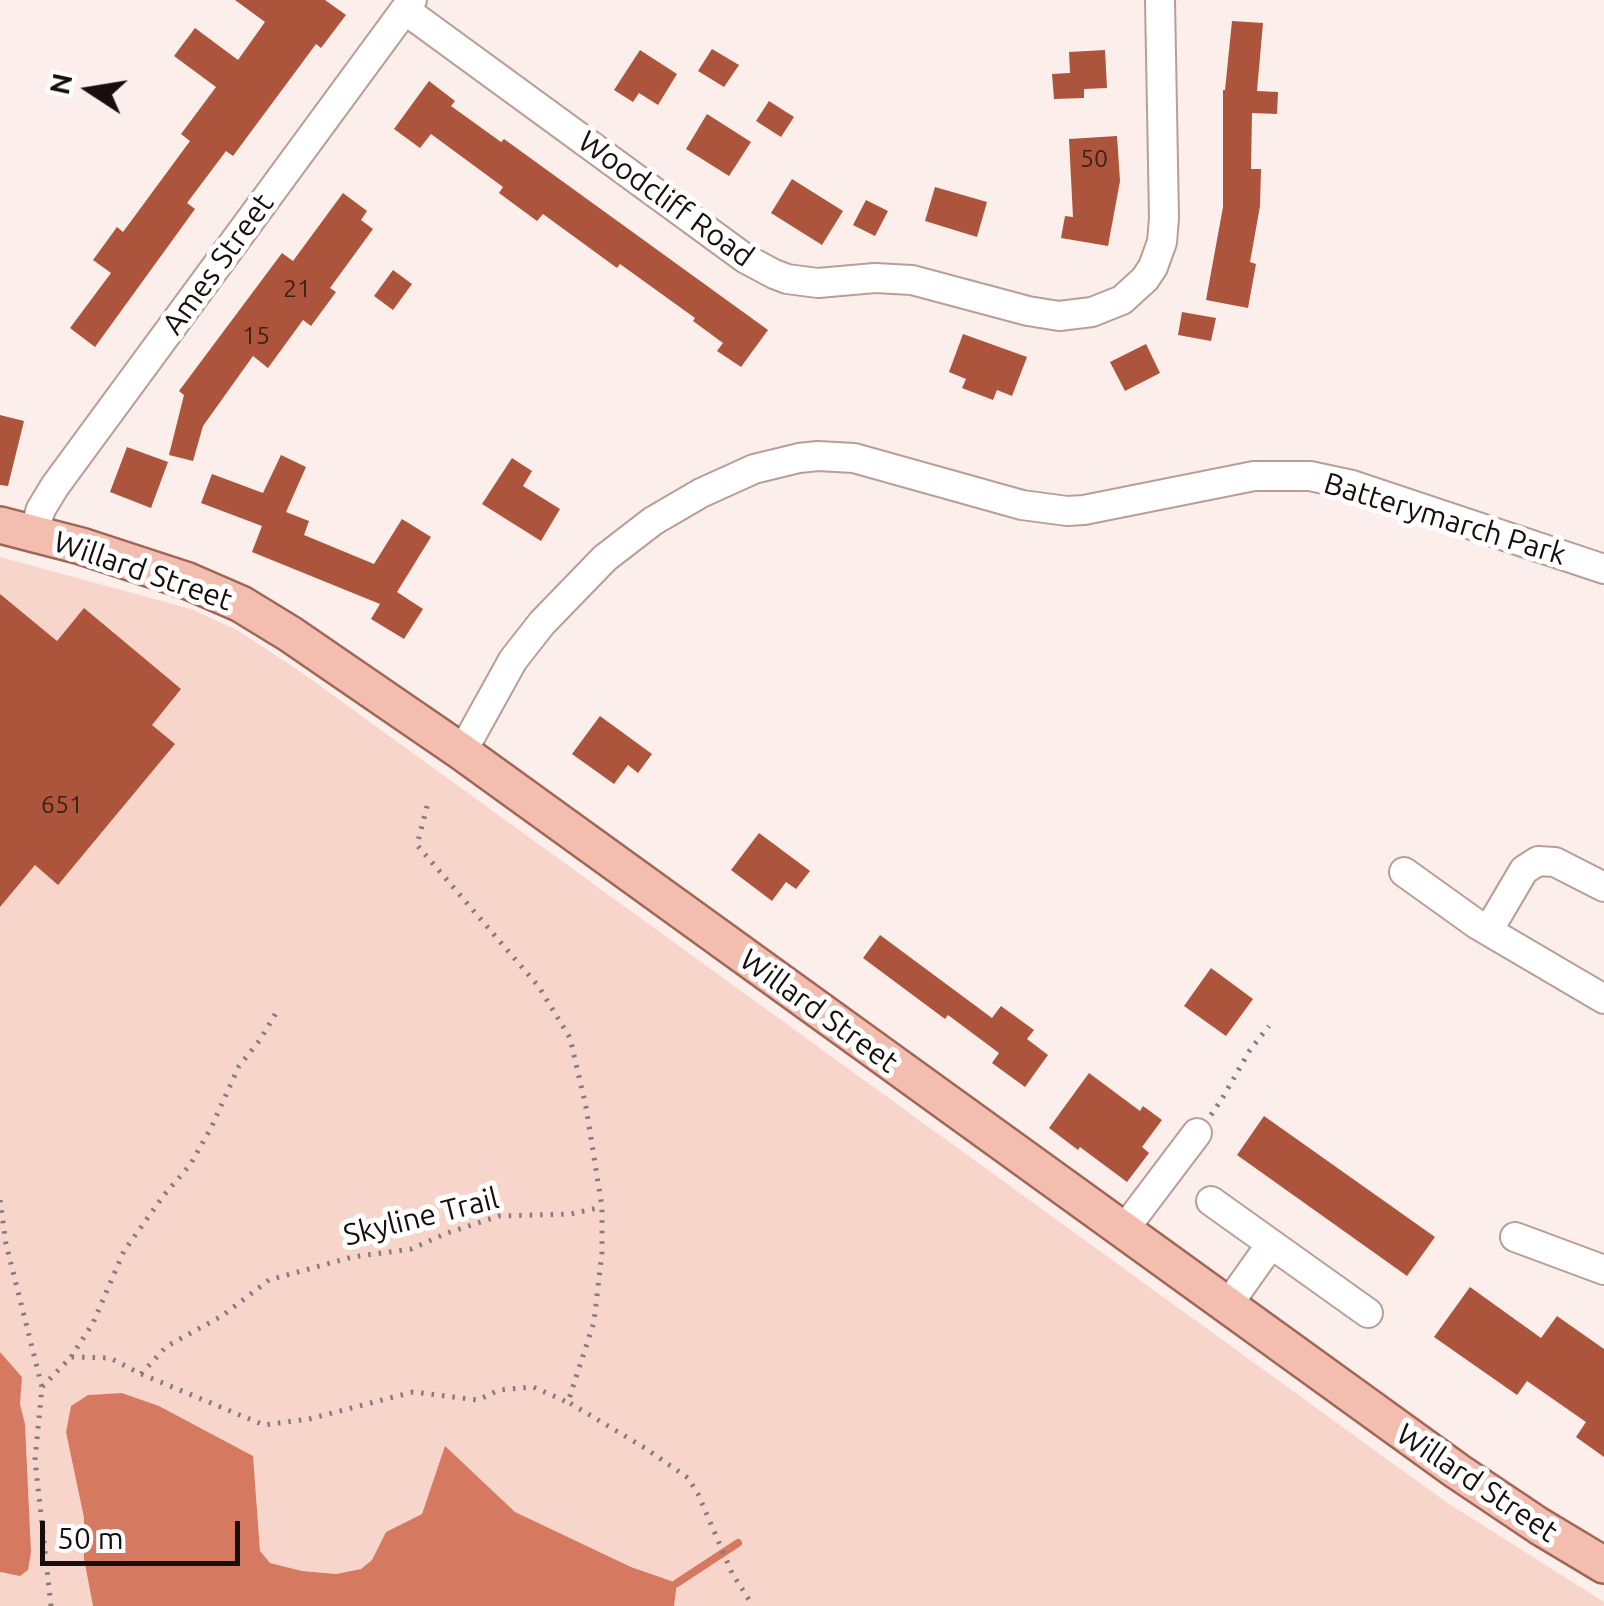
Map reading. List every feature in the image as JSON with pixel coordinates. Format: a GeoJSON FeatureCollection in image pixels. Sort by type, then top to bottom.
{"type":"FeatureCollection","features":[{"type":"Feature","properties":{"kind":"main road","name":"Willard Street"},"geometry":{"type":"LineString","coordinates":[[16,530],[188,581],[241,604],[290,634],[462,752],[1456,1471],[1604,1564]]}},
{"type":"Feature","properties":{"kind":"street","name":"Woodcliff Road"},"geometry":{"type":"LineString","coordinates":[[408,5],[746,258],[774,274],[818,284],[875,278],[912,280],[1059,316],[1092,312],[1122,300],[1153,267],[1162,242],[1160,0]]}},
{"type":"Feature","properties":{"kind":"street","name":"Ames Street"},"geometry":{"type":"LineString","coordinates":[[16,530],[41,510],[408,5]]}},
{"type":"Feature","properties":{"kind":"street","name":"Batterymarch Park"},"geometry":{"type":"LineString","coordinates":[[462,752],[513,660],[551,613],[605,558],[701,493],[754,469],[799,458],[854,458],[1022,505],[1068,511],[1254,476],[1310,476],[1352,486],[1604,570]]}},
{"type":"Feature","properties":{"kind":"street"},"geometry":{"type":"LineString","coordinates":[[1488,931],[1524,870],[1538,861],[1556,862],[1604,887]]}},
{"type":"Feature","properties":{"kind":"street"},"geometry":{"type":"LineString","coordinates":[[1404,872],[1488,931],[1604,999]]}},
{"type":"Feature","properties":{"kind":"street"},"geometry":{"type":"LineString","coordinates":[[1123,1230],[1196,1134]]}},
{"type":"Feature","properties":{"kind":"street"},"geometry":{"type":"LineString","coordinates":[[1211,1201],[1368,1313]]}},
{"type":"Feature","properties":{"kind":"street"},"geometry":{"type":"LineString","coordinates":[[1514,1237],[1604,1270]]}},
{"type":"Feature","properties":{"kind":"street"},"geometry":{"type":"LineString","coordinates":[[1227,1306],[1270,1244]]}},
{"type":"Feature","properties":{"kind":"path"},"geometry":{"type":"LineString","coordinates":[[427,806],[416,845],[539,987],[570,1038],[602,1207],[602,1252],[594,1322],[568,1402]]}},
{"type":"Feature","properties":{"kind":"path"},"geometry":{"type":"LineString","coordinates":[[42,1387],[72,1357],[93,1323],[124,1251],[190,1165],[239,1066],[276,1013]]}},
{"type":"Feature","properties":{"kind":"path"},"geometry":{"type":"LineString","coordinates":[[1196,1134],[1269,1026]]}},
{"type":"Feature","properties":{"kind":"path"},"geometry":{"type":"LineString","coordinates":[[0,1200],[6,1244],[42,1387],[35,1460],[50,1606]]}},
{"type":"Feature","properties":{"kind":"path","name":"Skyline Trail"},"geometry":{"type":"LineString","coordinates":[[141,1374],[166,1346],[222,1316],[269,1280],[352,1258],[411,1249],[498,1216],[571,1214],[602,1207]]}},
{"type":"Feature","properties":{"kind":"path"},"geometry":{"type":"LineString","coordinates":[[72,1357],[110,1358],[264,1425],[309,1419],[412,1392],[478,1400],[499,1390],[533,1387],[568,1402],[688,1478],[732,1573],[753,1606]]}},
{"type":"Feature","properties":{"kind":"shaded area"},"geometry":{"type":"Polygon","coordinates":[[[0,557],[191,609],[237,630],[301,672],[1446,1502],[1604,1602],[1604,1606],[674,1606],[677,1583],[631,1567],[515,1512],[445,1447],[422,1514],[386,1532],[372,1560],[361,1569],[336,1574],[302,1571],[269,1563],[260,1551],[253,1456],[159,1406],[122,1393],[88,1395],[71,1406],[66,1432],[84,1518],[84,1559],[93,1606],[0,1606],[0,1572],[6,1575],[31,1552],[25,1424],[20,1404],[22,1377],[0,1352],[0,557]]]}},
{"type":"Feature","properties":{"kind":"shaded area"},"geometry":{"type":"Polygon","coordinates":[[[0,1352],[22,1377],[20,1404],[25,1424],[31,1552],[28,1570],[20,1576],[0,1572],[0,1352]]]}},
{"type":"Feature","properties":{"kind":"shaded area"},"geometry":{"type":"Polygon","coordinates":[[[122,1393],[159,1406],[253,1456],[260,1551],[270,1563],[336,1574],[361,1569],[372,1560],[386,1532],[422,1514],[445,1446],[515,1512],[631,1567],[677,1583],[674,1606],[93,1606],[84,1559],[84,1518],[66,1432],[71,1406],[88,1395],[122,1393]]]}},
{"type":"Feature","properties":{"kind":"building"},"geometry":{"type":"Polygon","coordinates":[[[235,0],[325,0],[346,15],[321,48],[316,44],[233,156],[226,151],[187,203],[195,209],[95,347],[70,328],[111,273],[93,260],[117,227],[123,232],[190,141],[181,134],[216,87],[174,56],[195,28],[238,60],[265,22],[235,0]]]}},
{"type":"Feature","properties":{"kind":"building"},"geometry":{"type":"Polygon","coordinates":[[[1232,21],[1263,23],[1257,91],[1278,92],[1277,114],[1252,113],[1251,169],[1261,169],[1260,206],[1250,262],[1256,264],[1248,308],[1206,300],[1223,207],[1223,90],[1232,21]]]}},
{"type":"Feature","properties":{"kind":"building"},"geometry":{"type":"Polygon","coordinates":[[[712,49],[739,65],[724,87],[698,71],[712,49]]]}},
{"type":"Feature","properties":{"kind":"building"},"geometry":{"type":"Polygon","coordinates":[[[640,50],[677,74],[658,105],[639,93],[633,102],[614,90],[640,50]]]}},
{"type":"Feature","properties":{"kind":"building"},"geometry":{"type":"Polygon","coordinates":[[[1105,50],[1107,88],[1084,89],[1084,98],[1054,99],[1052,74],[1070,73],[1069,52],[1105,50]]]}},
{"type":"Feature","properties":{"kind":"building"},"geometry":{"type":"Polygon","coordinates":[[[429,81],[455,101],[451,106],[501,142],[504,139],[768,330],[741,367],[717,351],[723,343],[693,321],[695,318],[543,214],[537,221],[499,193],[503,187],[431,134],[420,148],[394,129],[429,81]]]}},
{"type":"Feature","properties":{"kind":"building"},"geometry":{"type":"Polygon","coordinates":[[[769,101],[794,117],[781,137],[756,121],[769,101]]]}},
{"type":"Feature","properties":{"kind":"building"},"geometry":{"type":"Polygon","coordinates":[[[707,114],[751,142],[729,176],[686,149],[707,114]]]}},
{"type":"Feature","properties":{"kind":"building"},"geometry":{"type":"Polygon","coordinates":[[[1117,136],[1120,181],[1108,246],[1061,238],[1065,216],[1073,217],[1069,139],[1117,136]]]}},
{"type":"Feature","properties":{"kind":"building"},"geometry":{"type":"Polygon","coordinates":[[[792,179],[843,211],[822,245],[771,213],[792,179]]]}},
{"type":"Feature","properties":{"kind":"building"},"geometry":{"type":"Polygon","coordinates":[[[935,187],[987,202],[977,237],[925,221],[935,187]]]}},
{"type":"Feature","properties":{"kind":"building"},"geometry":{"type":"Polygon","coordinates":[[[343,193],[367,211],[361,220],[373,229],[330,288],[336,292],[311,326],[303,320],[268,368],[253,356],[203,426],[193,461],[169,455],[184,395],[179,391],[282,253],[293,261],[343,193]]]}},
{"type":"Feature","properties":{"kind":"building"},"geometry":{"type":"Polygon","coordinates":[[[866,200],[888,211],[875,236],[853,225],[866,200]]]}},
{"type":"Feature","properties":{"kind":"building"},"geometry":{"type":"Polygon","coordinates":[[[393,270],[412,284],[393,310],[374,296],[393,270]]]}},
{"type":"Feature","properties":{"kind":"building"},"geometry":{"type":"Polygon","coordinates":[[[1182,312],[1216,318],[1211,341],[1178,335],[1182,312]]]}},
{"type":"Feature","properties":{"kind":"building"},"geometry":{"type":"Polygon","coordinates":[[[963,334],[1027,357],[1012,396],[997,390],[993,400],[962,388],[966,379],[949,372],[963,334]]]}},
{"type":"Feature","properties":{"kind":"building"},"geometry":{"type":"Polygon","coordinates":[[[1146,344],[1160,373],[1125,391],[1110,362],[1146,344]]]}},
{"type":"Feature","properties":{"kind":"building"},"geometry":{"type":"Polygon","coordinates":[[[0,415],[24,421],[8,486],[0,485],[0,415]]]}},
{"type":"Feature","properties":{"kind":"building"},"geometry":{"type":"Polygon","coordinates":[[[127,447],[168,462],[151,508],[110,492],[127,447]]]}},
{"type":"Feature","properties":{"kind":"building"},"geometry":{"type":"Polygon","coordinates":[[[281,455],[306,467],[286,512],[309,521],[304,535],[374,564],[402,519],[431,537],[397,592],[423,609],[404,639],[371,619],[380,604],[252,552],[262,526],[201,503],[212,474],[263,493],[281,455]]]}},
{"type":"Feature","properties":{"kind":"building"},"geometry":{"type":"Polygon","coordinates":[[[512,458],[532,471],[523,486],[560,509],[541,541],[482,504],[512,458]]]}},
{"type":"Feature","properties":{"kind":"building"},"geometry":{"type":"Polygon","coordinates":[[[0,594],[57,641],[84,608],[181,689],[152,725],[175,744],[58,885],[35,865],[0,907],[0,594]]]}},
{"type":"Feature","properties":{"kind":"building"},"geometry":{"type":"Polygon","coordinates":[[[600,716],[652,754],[638,773],[628,765],[614,784],[572,754],[600,716]]]}},
{"type":"Feature","properties":{"kind":"building"},"geometry":{"type":"Polygon","coordinates":[[[759,833],[810,871],[796,889],[786,882],[772,901],[731,870],[759,833]]]}},
{"type":"Feature","properties":{"kind":"building"},"geometry":{"type":"Polygon","coordinates":[[[880,935],[992,1018],[1001,1006],[1034,1030],[1027,1039],[1048,1055],[1025,1087],[992,1063],[999,1053],[948,1015],[945,1019],[863,958],[880,935]]]}},
{"type":"Feature","properties":{"kind":"building"},"geometry":{"type":"Polygon","coordinates":[[[1211,968],[1253,999],[1226,1036],[1184,1006],[1211,968]]]}},
{"type":"Feature","properties":{"kind":"building"},"geometry":{"type":"Polygon","coordinates":[[[1089,1073],[1140,1111],[1143,1106],[1162,1120],[1142,1147],[1149,1153],[1127,1182],[1049,1128],[1089,1073]]]}},
{"type":"Feature","properties":{"kind":"building"},"geometry":{"type":"Polygon","coordinates":[[[1264,1116],[1435,1237],[1407,1276],[1237,1155],[1264,1116]]]}},
{"type":"Feature","properties":{"kind":"building"},"geometry":{"type":"Polygon","coordinates":[[[1470,1287],[1541,1338],[1557,1316],[1604,1349],[1604,1457],[1576,1437],[1586,1422],[1527,1381],[1517,1395],[1434,1337],[1470,1287]]]}},
{"type":"Feature","properties":{"kind":"waterway"},"geometry":{"type":"LineString","coordinates":[[677,1583],[738,1543]]}}]}
